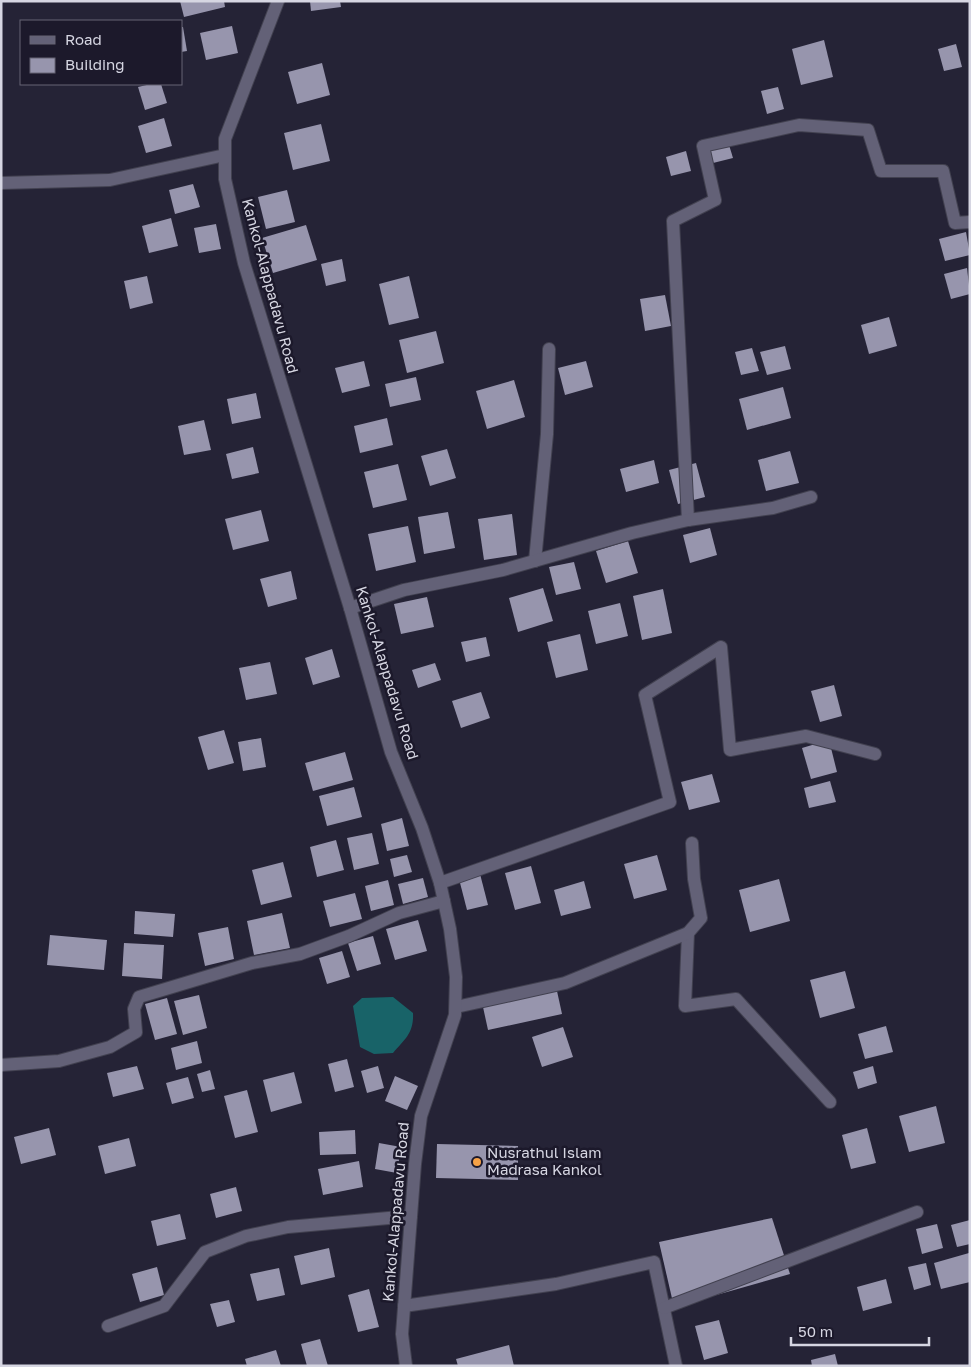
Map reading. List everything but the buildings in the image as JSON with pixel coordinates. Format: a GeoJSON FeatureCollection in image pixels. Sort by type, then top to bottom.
{"type":"FeatureCollection","features":[{"type":"Feature","properties":{"kind":"street","name":"Kankol-Alappadavu Road"},"geometry":{"type":"LineString","coordinates":[[278,1],[225,139],[225,179],[244,263],[350,608],[391,752],[422,828],[440,883],[456,977],[456,1015],[421,1116],[410,1216],[402,1334],[406,1366]]}},
{"type":"Feature","properties":{"kind":"street"},"geometry":{"type":"LineString","coordinates":[[688,520],[672,221],[715,200],[703,146],[799,124],[868,130],[881,171],[943,171],[955,223],[970,222]]}},
{"type":"Feature","properties":{"kind":"street"},"geometry":{"type":"LineString","coordinates":[[1,183],[110,180],[225,156]]}},
{"type":"Feature","properties":{"kind":"street"},"geometry":{"type":"LineString","coordinates":[[535,561],[547,434],[549,349]]}},
{"type":"Feature","properties":{"kind":"street"},"geometry":{"type":"LineString","coordinates":[[350,608],[404,590],[535,561],[632,533],[688,520],[773,508],[811,497]]}},
{"type":"Feature","properties":{"kind":"street"},"geometry":{"type":"LineString","coordinates":[[440,883],[670,802],[645,695],[721,647],[730,750],[806,736],[875,754]]}},
{"type":"Feature","properties":{"kind":"street"},"geometry":{"type":"LineString","coordinates":[[456,1007],[565,983],[688,933],[701,918],[694,879],[692,843]]}},
{"type":"Feature","properties":{"kind":"street"},"geometry":{"type":"LineString","coordinates":[[1,1065],[59,1060],[110,1048],[136,1032],[134,1009],[138,997],[252,963],[300,954],[399,913],[444,901]]}},
{"type":"Feature","properties":{"kind":"street"},"geometry":{"type":"LineString","coordinates":[[688,933],[685,1006],[736,999],[830,1102]]}},
{"type":"Feature","properties":{"kind":"street"},"geometry":{"type":"LineString","coordinates":[[664,1308],[917,1212]]}},
{"type":"Feature","properties":{"kind":"street"},"geometry":{"type":"LineString","coordinates":[[108,1326],[164,1306],[205,1252],[246,1236],[288,1227],[410,1216]]}},
{"type":"Feature","properties":{"kind":"street"},"geometry":{"type":"LineString","coordinates":[[404,1306],[556,1284],[654,1262],[676,1366]]}},
{"type":"Feature","properties":{"kind":"shaded area"},"geometry":{"type":"Polygon","coordinates":[[[393,997],[413,1013],[412,1026],[408,1035],[393,1053],[374,1054],[360,1047],[353,1006],[362,998],[393,997]]]}},
{"type":"Feature","properties":{"kind":"place","name":"Nusrathul Islam Madrasa Kankol"},"geometry":{"type":"Point","coordinates":[477,1162]}}]}
